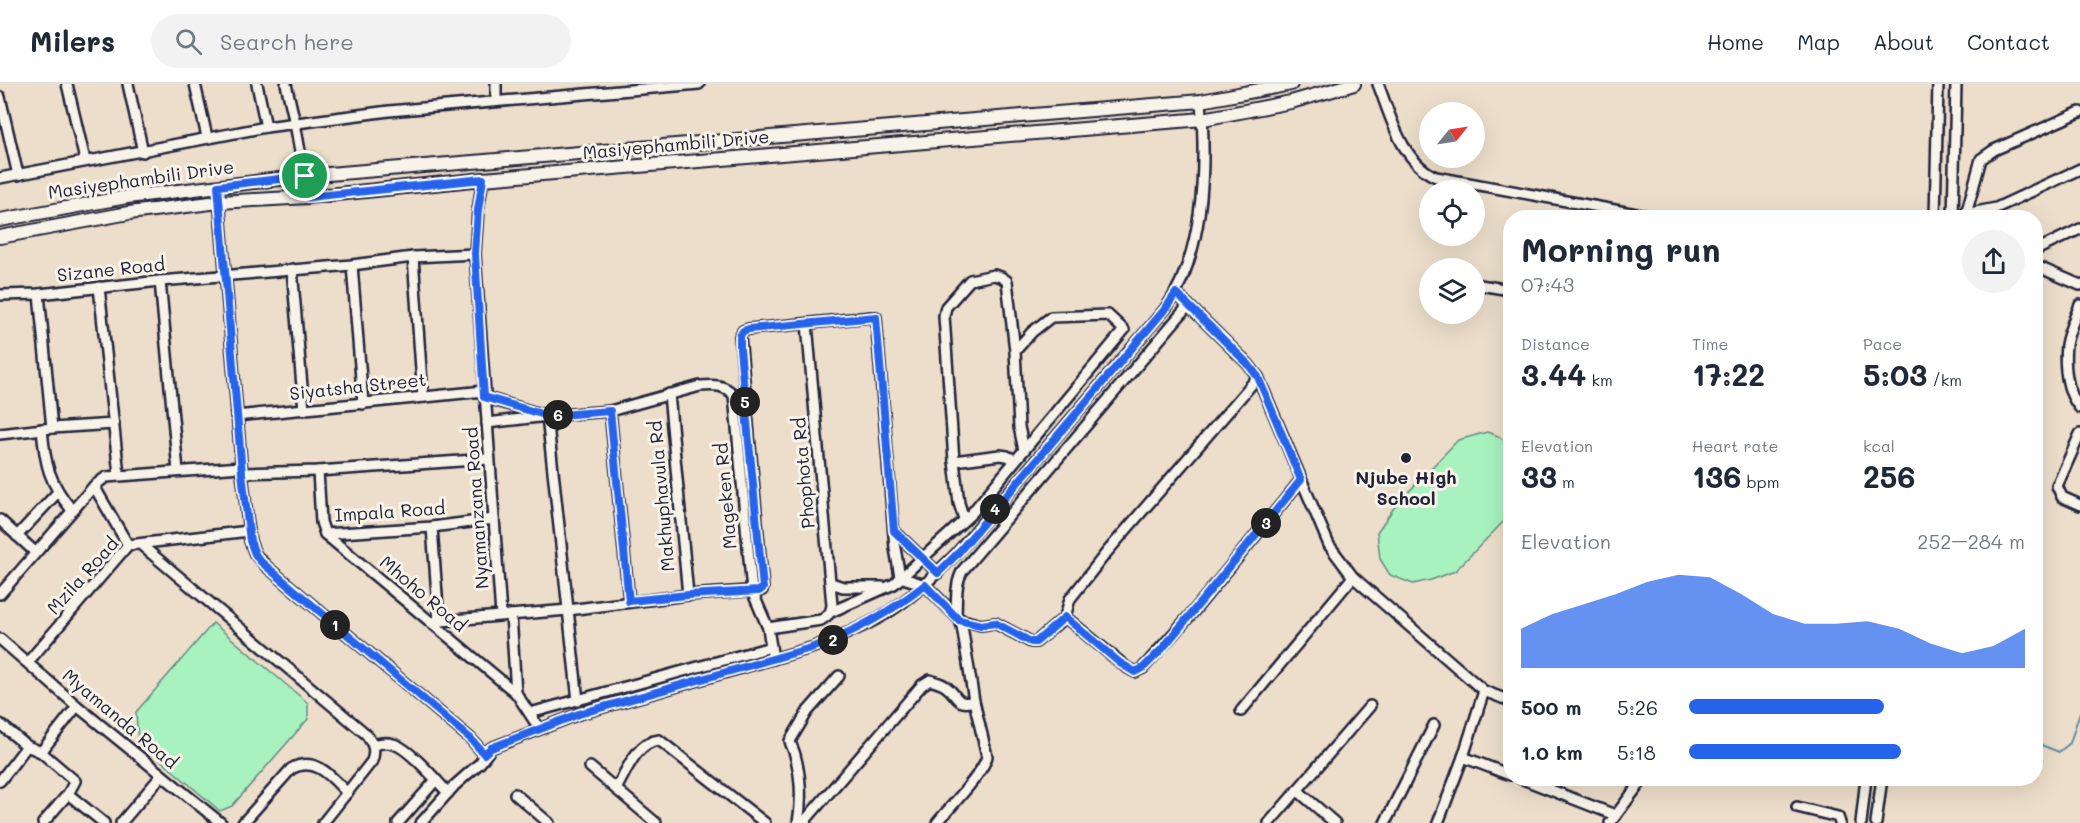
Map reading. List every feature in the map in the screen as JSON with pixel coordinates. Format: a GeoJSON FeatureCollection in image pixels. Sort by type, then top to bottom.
{"type":"FeatureCollection","features":[{"type":"Feature","properties":{"kind":"main road","name":"Masiyephambili Drive"},"geometry":{"type":"LineString","coordinates":[[0,220],[127,196],[305,176],[1201,101],[1291,84]]}},
{"type":"Feature","properties":{"kind":"main road","name":"Masiyephambili Drive"},"geometry":{"type":"LineString","coordinates":[[0,237],[129,213],[219,202],[308,197],[483,179],[1203,119],[1291,102],[1354,84]]}},
{"type":"Feature","properties":{"kind":"street"},"geometry":{"type":"LineString","coordinates":[[67,84],[85,160]]}},
{"type":"Feature","properties":{"kind":"street"},"geometry":{"type":"LineString","coordinates":[[128,84],[143,152]]}},
{"type":"Feature","properties":{"kind":"street"},"geometry":{"type":"LineString","coordinates":[[195,84],[207,137]]}},
{"type":"Feature","properties":{"kind":"street"},"geometry":{"type":"LineString","coordinates":[[257,84],[266,127]]}},
{"type":"Feature","properties":{"kind":"street"},"geometry":{"type":"LineString","coordinates":[[286,84],[308,197]]}},
{"type":"Feature","properties":{"kind":"street"},"geometry":{"type":"LineString","coordinates":[[496,84],[496,101]]}},
{"type":"Feature","properties":{"kind":"street"},"geometry":{"type":"LineString","coordinates":[[0,178],[85,160],[143,152],[207,137],[295,123],[389,111],[699,84]]}},
{"type":"Feature","properties":{"kind":"street"},"geometry":{"type":"LineString","coordinates":[[1378,84],[1403,144],[1415,162],[1426,172],[1436,177],[1602,210]]}},
{"type":"Feature","properties":{"kind":"street"},"geometry":{"type":"LineString","coordinates":[[1935,210],[1938,84]]}},
{"type":"Feature","properties":{"kind":"street"},"geometry":{"type":"LineString","coordinates":[[1953,210],[1956,84]]}},
{"type":"Feature","properties":{"kind":"street"},"geometry":{"type":"LineString","coordinates":[[0,97],[18,175]]}},
{"type":"Feature","properties":{"kind":"street"},"geometry":{"type":"LineString","coordinates":[[218,186],[236,416],[252,547],[260,561],[471,739],[484,754],[491,748],[579,714],[811,648],[882,616],[925,585],[957,554],[1166,308],[1176,293],[1192,249],[1199,212],[1204,163],[1201,101]]}},
{"type":"Feature","properties":{"kind":"street"},"geometry":{"type":"LineString","coordinates":[[1968,210],[1981,159],[1994,150],[2080,112]]}},
{"type":"Feature","properties":{"kind":"street"},"geometry":{"type":"LineString","coordinates":[[1988,210],[2080,169]]}},
{"type":"Feature","properties":{"kind":"street","name":"Nyamanzana Road"},"geometry":{"type":"LineString","coordinates":[[483,179],[475,254],[494,519],[516,693]]}},
{"type":"Feature","properties":{"kind":"street"},"geometry":{"type":"LineString","coordinates":[[2043,247],[2080,229]]}},
{"type":"Feature","properties":{"kind":"street","name":"Sizane Road"},"geometry":{"type":"LineString","coordinates":[[0,296],[39,294],[160,280],[352,265],[445,254],[475,254]]}},
{"type":"Feature","properties":{"kind":"street"},"geometry":{"type":"LineString","coordinates":[[413,257],[423,397]]}},
{"type":"Feature","properties":{"kind":"street"},"geometry":{"type":"LineString","coordinates":[[352,265],[363,404]]}},
{"type":"Feature","properties":{"kind":"street"},"geometry":{"type":"LineString","coordinates":[[292,269],[304,410]]}},
{"type":"Feature","properties":{"kind":"street"},"geometry":{"type":"LineString","coordinates":[[2043,269],[2080,285]]}},
{"type":"Feature","properties":{"kind":"street"},"geometry":{"type":"LineString","coordinates":[[964,519],[959,503],[954,461],[944,312],[970,279],[994,275],[1007,281],[1019,427],[1024,450]]}},
{"type":"Feature","properties":{"kind":"street"},"geometry":{"type":"LineString","coordinates":[[160,280],[178,471]]}},
{"type":"Feature","properties":{"kind":"street"},"geometry":{"type":"LineString","coordinates":[[1485,286],[1503,290]]}},
{"type":"Feature","properties":{"kind":"street"},"geometry":{"type":"LineString","coordinates":[[99,287],[119,476]]}},
{"type":"Feature","properties":{"kind":"street"},"geometry":{"type":"LineString","coordinates":[[1176,293],[1248,364],[1258,377],[1329,545],[1353,577],[1484,691],[1503,698]]}},
{"type":"Feature","properties":{"kind":"street"},"geometry":{"type":"LineString","coordinates":[[39,294],[52,428]]}},
{"type":"Feature","properties":{"kind":"street"},"geometry":{"type":"LineString","coordinates":[[2080,305],[2067,343],[2065,364],[2070,387],[2080,408]]}},
{"type":"Feature","properties":{"kind":"street"},"geometry":{"type":"LineString","coordinates":[[958,617],[957,585],[963,570],[1188,306]]}},
{"type":"Feature","properties":{"kind":"street"},"geometry":{"type":"LineString","coordinates":[[768,628],[811,622],[889,587],[977,507],[1124,330],[1108,315],[1051,317],[1032,332],[1014,351]]}},
{"type":"Feature","properties":{"kind":"street"},"geometry":{"type":"LineString","coordinates":[[432,527],[434,622],[568,610],[688,595],[759,591],[763,588],[740,336],[743,331],[749,329],[876,317],[896,562],[900,577]]}},
{"type":"Feature","properties":{"kind":"street","name":"Phophota Rd"},"geometry":{"type":"LineString","coordinates":[[807,324],[831,583],[829,615]]}},
{"type":"Feature","properties":{"kind":"street"},"geometry":{"type":"LineString","coordinates":[[958,617],[981,625],[995,623],[1031,642],[1036,642],[1065,617],[1070,599],[1107,552],[1258,377]]}},
{"type":"Feature","properties":{"kind":"street","name":"Mageken Rd"},"geometry":{"type":"LineString","coordinates":[[669,394],[700,386],[716,385],[729,390],[734,395],[752,591],[768,628],[773,659]]}},
{"type":"Feature","properties":{"kind":"street"},"geometry":{"type":"LineString","coordinates":[[484,394],[548,416]]}},
{"type":"Feature","properties":{"kind":"street","name":"Siyatsha Street"},"geometry":{"type":"LineString","coordinates":[[236,416],[423,397],[484,394]]}},
{"type":"Feature","properties":{"kind":"street"},"geometry":{"type":"LineString","coordinates":[[487,423],[610,411],[669,394]]}},
{"type":"Feature","properties":{"kind":"street","name":"Makhuphavula Rd"},"geometry":{"type":"LineString","coordinates":[[669,394],[688,595]]}},
{"type":"Feature","properties":{"kind":"street"},"geometry":{"type":"LineString","coordinates":[[610,411],[629,601]]}},
{"type":"Feature","properties":{"kind":"street"},"geometry":{"type":"LineString","coordinates":[[548,416],[578,701]]}},
{"type":"Feature","properties":{"kind":"street"},"geometry":{"type":"LineString","coordinates":[[0,434],[114,424]]}},
{"type":"Feature","properties":{"kind":"street"},"geometry":{"type":"LineString","coordinates":[[42,429],[47,467],[57,493],[72,510]]}},
{"type":"Feature","properties":{"kind":"street"},"geometry":{"type":"LineString","coordinates":[[2080,434],[2078,446],[2057,486],[2061,497],[2080,505]]}},
{"type":"Feature","properties":{"kind":"street"},"geometry":{"type":"LineString","coordinates":[[954,461],[1000,455],[1015,460]]}},
{"type":"Feature","properties":{"kind":"street"},"geometry":{"type":"LineString","coordinates":[[0,594],[72,510],[94,486],[106,477],[178,471],[318,471],[489,459]]}},
{"type":"Feature","properties":{"kind":"street"},"geometry":{"type":"LineString","coordinates":[[318,471],[321,522],[325,534]]}},
{"type":"Feature","properties":{"kind":"street"},"geometry":{"type":"LineString","coordinates":[[1065,617],[1126,667],[1135,672],[1143,668],[1193,612],[1301,480]]}},
{"type":"Feature","properties":{"kind":"street"},"geometry":{"type":"LineString","coordinates":[[94,486],[128,546]]}},
{"type":"Feature","properties":{"kind":"street"},"geometry":{"type":"LineString","coordinates":[[17,536],[57,493]]}},
{"type":"Feature","properties":{"kind":"street","name":"Impala Road"},"geometry":{"type":"LineString","coordinates":[[325,534],[432,527],[494,519]]}},
{"type":"Feature","properties":{"kind":"street"},"geometry":{"type":"LineString","coordinates":[[0,520],[35,552]]}},
{"type":"Feature","properties":{"kind":"street","name":"Mzila Road"},"geometry":{"type":"LineString","coordinates":[[28,662],[128,546],[249,531]]}},
{"type":"Feature","properties":{"kind":"street"},"geometry":{"type":"LineString","coordinates":[[894,531],[938,573]]}},
{"type":"Feature","properties":{"kind":"street","name":"Mhoho Road"},"geometry":{"type":"LineString","coordinates":[[325,534],[434,622],[516,693],[539,728]]}},
{"type":"Feature","properties":{"kind":"street"},"geometry":{"type":"LineString","coordinates":[[140,544],[366,734],[374,745],[375,752],[372,761],[323,823]]}},
{"type":"Feature","properties":{"kind":"street"},"geometry":{"type":"LineString","coordinates":[[900,577],[925,585],[958,617],[962,626],[974,701],[985,744],[986,760],[937,823]]}},
{"type":"Feature","properties":{"kind":"street"},"geometry":{"type":"LineString","coordinates":[[1241,711],[1353,577]]}},
{"type":"Feature","properties":{"kind":"street"},"geometry":{"type":"LineString","coordinates":[[831,583],[849,588],[889,587]]}},
{"type":"Feature","properties":{"kind":"street","name":"Myamanda Road"},"geometry":{"type":"LineString","coordinates":[[0,639],[161,776],[221,823]]}},
{"type":"Feature","properties":{"kind":"street"},"geometry":{"type":"LineString","coordinates":[[530,713],[771,647]]}},
{"type":"Feature","properties":{"kind":"street"},"geometry":{"type":"LineString","coordinates":[[798,823],[801,805],[800,783],[795,752],[790,741],[808,711],[838,676]]}},
{"type":"Feature","properties":{"kind":"street"},"geometry":{"type":"LineString","coordinates":[[803,823],[922,685],[930,680],[938,682],[947,687],[963,703],[974,701]]}},
{"type":"Feature","properties":{"kind":"street"},"geometry":{"type":"LineString","coordinates":[[1441,822],[1484,691]]}},
{"type":"Feature","properties":{"kind":"street"},"geometry":{"type":"LineString","coordinates":[[41,752],[77,706]]}},
{"type":"Feature","properties":{"kind":"street"},"geometry":{"type":"LineString","coordinates":[[1269,823],[1371,706]]}},
{"type":"Feature","properties":{"kind":"street"},"geometry":{"type":"LineString","coordinates":[[0,724],[27,747],[41,752],[75,781],[68,794],[43,823]]}},
{"type":"Feature","properties":{"kind":"street"},"geometry":{"type":"LineString","coordinates":[[1385,823],[1434,725]]}},
{"type":"Feature","properties":{"kind":"street"},"geometry":{"type":"LineString","coordinates":[[616,789],[637,753],[647,744],[658,740],[765,823]]}},
{"type":"Feature","properties":{"kind":"street"},"geometry":{"type":"LineString","coordinates":[[374,745],[383,743],[398,745],[448,793]]}},
{"type":"Feature","properties":{"kind":"street"},"geometry":{"type":"LineString","coordinates":[[0,781],[27,747]]}},
{"type":"Feature","properties":{"kind":"street"},"geometry":{"type":"LineString","coordinates":[[426,821],[448,793],[480,763],[491,748]]}},
{"type":"Feature","properties":{"kind":"street"},"geometry":{"type":"LineString","coordinates":[[1463,757],[1503,772]]}},
{"type":"Feature","properties":{"kind":"street"},"geometry":{"type":"LineString","coordinates":[[243,823],[291,769],[299,765],[314,765],[332,777],[347,793]]}},
{"type":"Feature","properties":{"kind":"street"},"geometry":{"type":"LineString","coordinates":[[590,767],[656,823]]}},
{"type":"Feature","properties":{"kind":"street"},"geometry":{"type":"LineString","coordinates":[[121,823],[161,776]]}},
{"type":"Feature","properties":{"kind":"street"},"geometry":{"type":"LineString","coordinates":[[398,823],[436,780]]}},
{"type":"Feature","properties":{"kind":"street"},"geometry":{"type":"LineString","coordinates":[[1538,786],[1612,819],[1638,786]]}},
{"type":"Feature","properties":{"kind":"street"},"geometry":{"type":"LineString","coordinates":[[1861,823],[1865,786]]}},
{"type":"Feature","properties":{"kind":"street"},"geometry":{"type":"LineString","coordinates":[[1876,823],[1881,786]]}},
{"type":"Feature","properties":{"kind":"street"},"geometry":{"type":"LineString","coordinates":[[1297,790],[1335,823]]}},
{"type":"Feature","properties":{"kind":"street"},"geometry":{"type":"LineString","coordinates":[[68,794],[104,823]]}},
{"type":"Feature","properties":{"kind":"street"},"geometry":{"type":"LineString","coordinates":[[515,794],[549,823]]}},
{"type":"Feature","properties":{"kind":"street"},"geometry":{"type":"LineString","coordinates":[[1797,807],[1838,817],[1840,823]]}},
{"type":"Feature","properties":{"kind":"street"},"geometry":{"type":"LineString","coordinates":[[748,823],[755,815]]}},
{"type":"Feature","properties":{"kind":"green space"},"geometry":{"type":"Polygon","coordinates":[[[1487,432],[1503,440],[1503,522],[1455,571],[1413,584],[1390,575],[1380,559],[1377,532],[1396,505],[1458,440],[1487,432]]]}},
{"type":"Feature","properties":{"kind":"green space"},"geometry":{"type":"Polygon","coordinates":[[[213,623],[308,703],[308,719],[232,806],[220,811],[138,741],[136,712],[213,623]]]}},
{"type":"Feature","properties":{"kind":"waterway"},"geometry":{"type":"LineString","coordinates":[[2043,746],[2059,752],[2070,743],[2080,712]]}},
{"type":"Feature","properties":{"kind":"place","name":"Njube High School"},"geometry":{"type":"Point","coordinates":[1406,458]}},
{"type":"Feature","properties":{"kind":"route"},"geometry":{"type":"LineString","coordinates":[[305,176],[308,197],[483,179],[475,254],[484,397],[548,416],[610,411],[629,601],[759,591],[763,588],[740,349],[740,336],[743,331],[749,329],[876,317],[894,531],[938,573],[957,554],[1166,308],[1176,293],[1248,364],[1258,377],[1301,480],[1152,661],[1135,672],[1120,663],[1065,617],[1036,642],[1031,642],[995,623],[981,625],[959,620],[956,614],[925,585],[882,616],[811,648],[579,714],[491,748],[484,754],[471,739],[260,561],[250,541],[236,416],[218,186],[305,176]]}}]}
